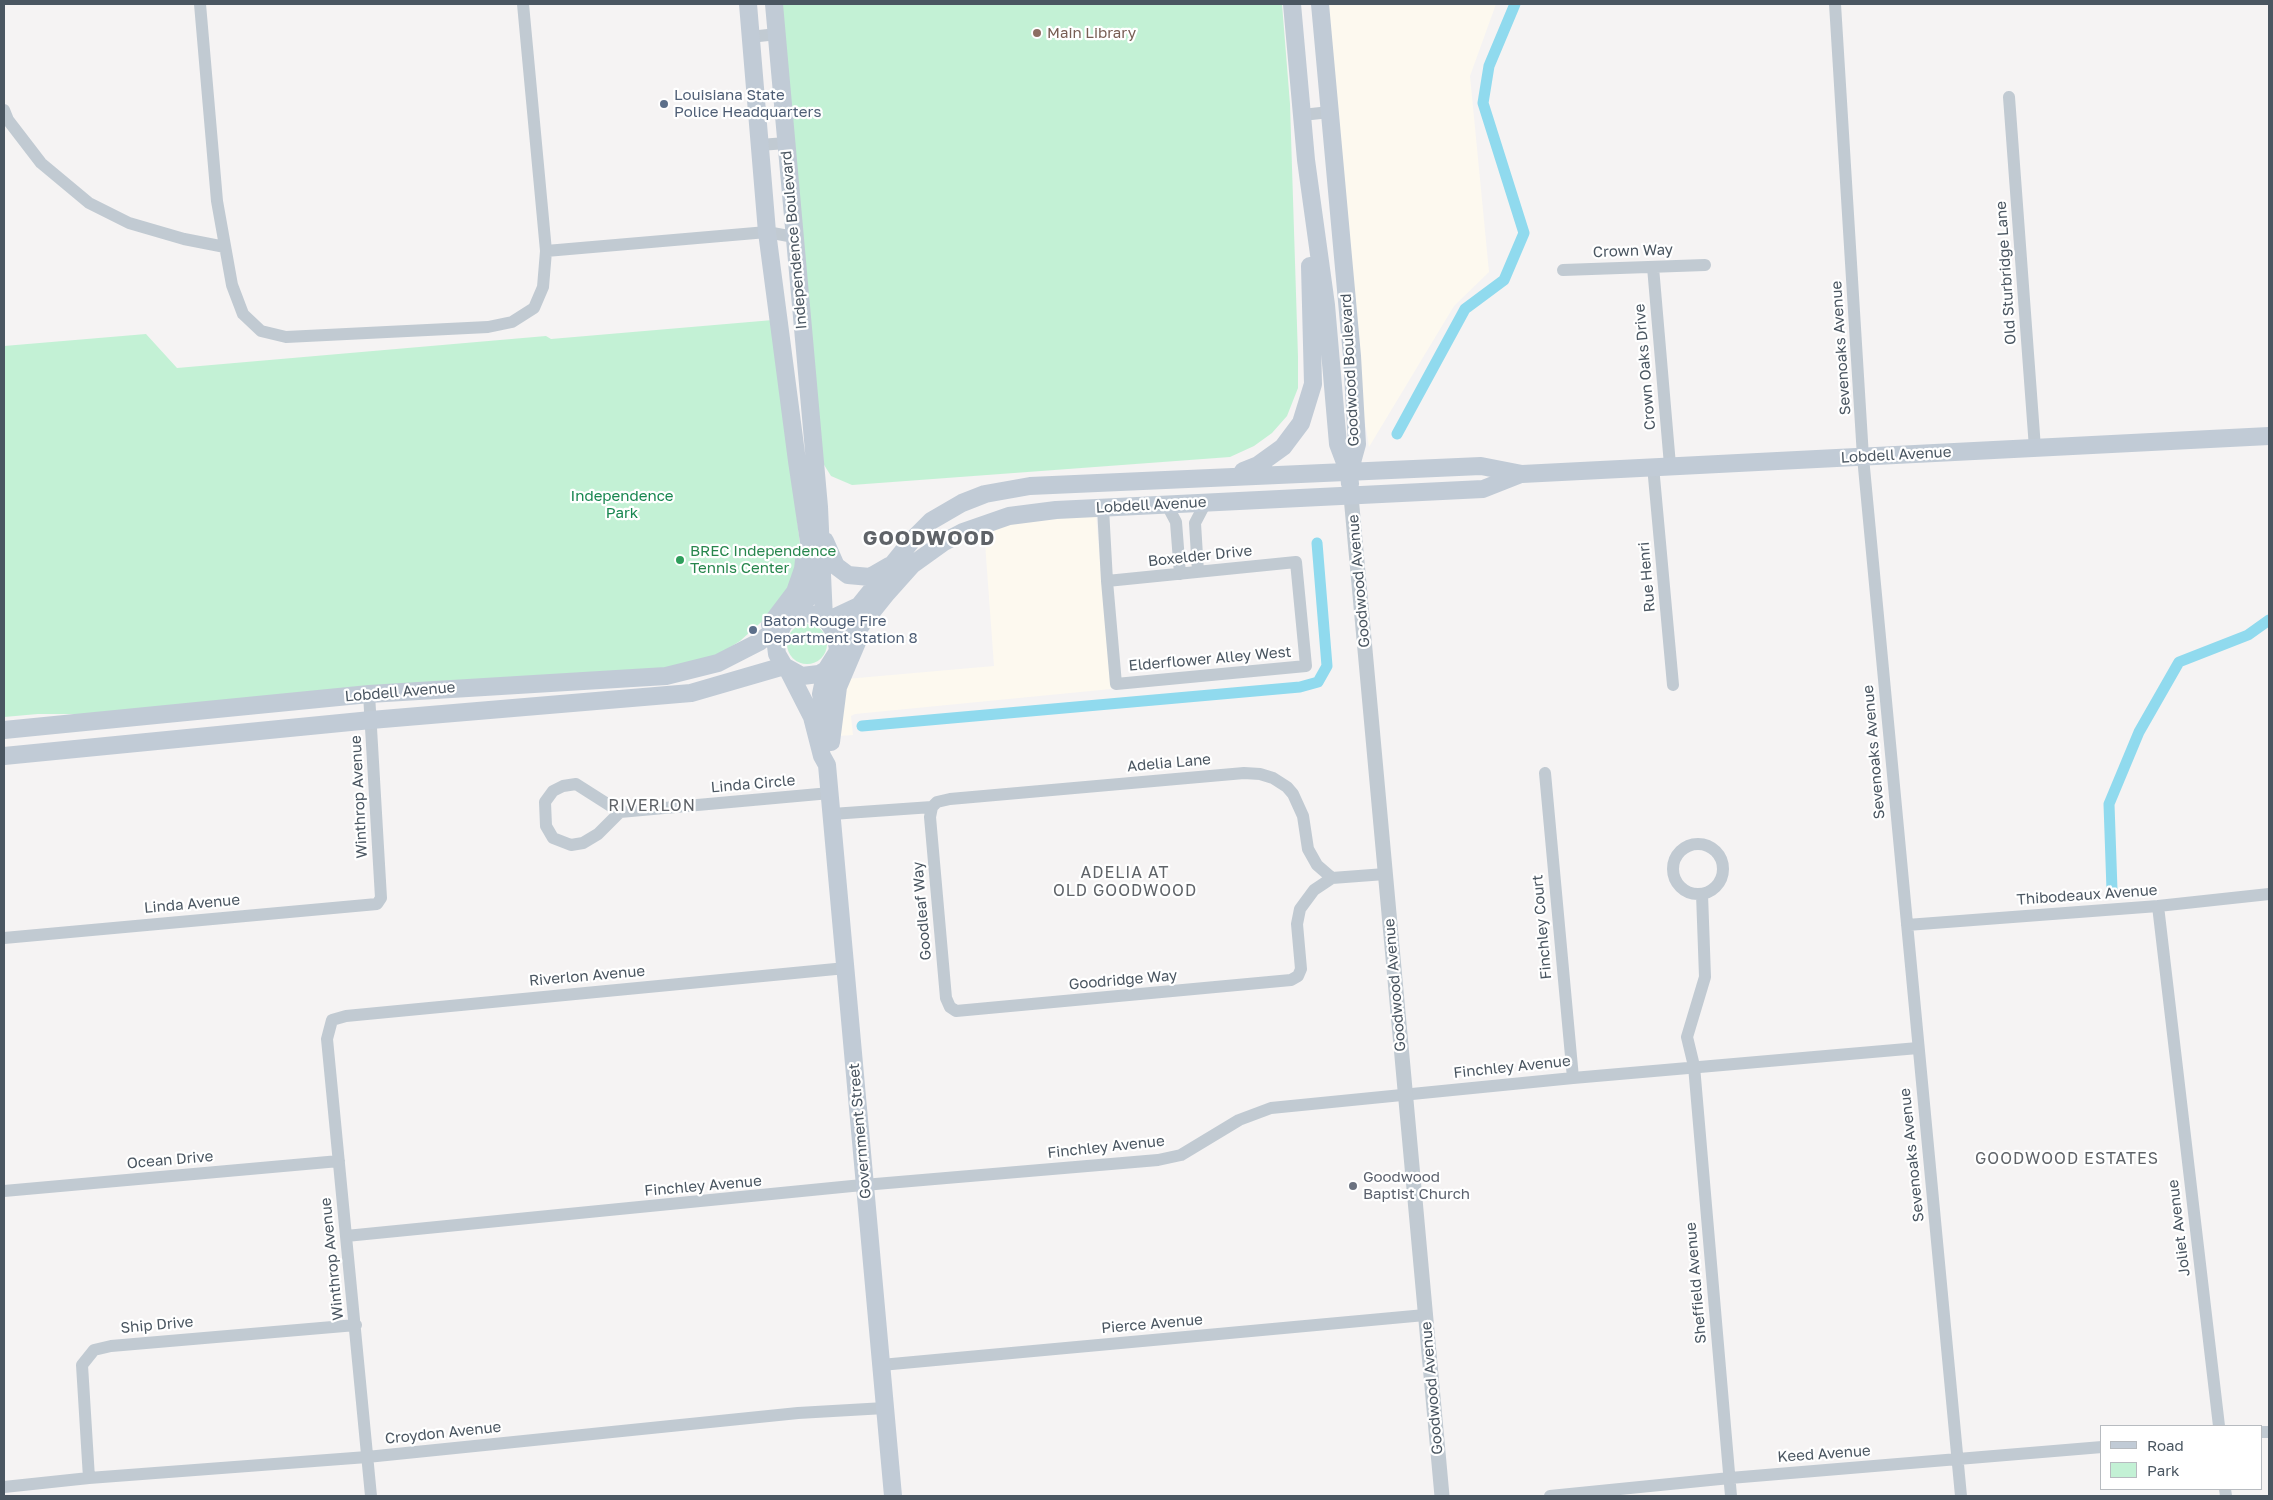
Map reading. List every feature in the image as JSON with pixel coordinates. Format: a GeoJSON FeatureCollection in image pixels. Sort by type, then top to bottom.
{"type":"FeatureCollection","features":[{"type":"Feature","properties":{"kind":"main road","name":"Independence Boulevard"},"geometry":{"type":"LineString","coordinates":[[748,4],[767,232],[797,461],[813,525]]}},
{"type":"Feature","properties":{"kind":"main road","name":"Independence Boulevard"},"geometry":{"type":"LineString","coordinates":[[774,4],[816,477],[813,525]]}},
{"type":"Feature","properties":{"kind":"main road","name":"Goodwood Boulevard"},"geometry":{"type":"LineString","coordinates":[[1292,4],[1306,160],[1326,305],[1338,444],[1349,473]]}},
{"type":"Feature","properties":{"kind":"main road","name":"Goodwood Boulevard"},"geometry":{"type":"LineString","coordinates":[[1320,4],[1352,356],[1357,444],[1349,473]]}},
{"type":"Feature","properties":{"kind":"main road"},"geometry":{"type":"LineString","coordinates":[[1231,476],[1258,465],[1283,447],[1302,423],[1313,384],[1306,160]]}},
{"type":"Feature","properties":{"kind":"main road"},"geometry":{"type":"LineString","coordinates":[[1326,305],[1337,346],[1352,356]]}},
{"type":"Feature","properties":{"kind":"main road","name":"Lobdell Avenue"},"geometry":{"type":"LineString","coordinates":[[826,620],[859,606],[890,565],[931,521],[962,503],[985,494],[1009,489],[1055,484],[1302,472],[1349,473],[1481,466],[1522,474],[2269,436]]}},
{"type":"Feature","properties":{"kind":"main road","name":"Goodwood Avenue"},"geometry":{"type":"LineString","coordinates":[[1349,473],[1351,496]]}},
{"type":"Feature","properties":{"kind":"main road","name":"Lobdell Avenue"},"geometry":{"type":"LineString","coordinates":[[831,664],[900,577],[944,542],[985,523],[1009,516],[1056,510],[1482,489],[1522,474]]}},
{"type":"Feature","properties":{"kind":"main road"},"geometry":{"type":"LineString","coordinates":[[1055,484],[1056,510]]}},
{"type":"Feature","properties":{"kind":"main road"},"geometry":{"type":"LineString","coordinates":[[931,521],[944,542]]}},
{"type":"Feature","properties":{"kind":"main road"},"geometry":{"type":"LineString","coordinates":[[813,525],[841,572],[848,575],[870,577],[890,565]]}},
{"type":"Feature","properties":{"kind":"main road"},"geometry":{"type":"LineString","coordinates":[[791,619],[813,614],[826,620],[832,626],[838,643],[831,664],[811,676],[802,676],[786,668],[777,654],[776,637],[810,594],[813,577],[813,525]]}},
{"type":"Feature","properties":{"kind":"main road"},"geometry":{"type":"LineString","coordinates":[[813,525],[826,620]]}},
{"type":"Feature","properties":{"kind":"main road"},"geometry":{"type":"LineString","coordinates":[[760,642],[765,632],[789,602],[799,581],[813,525]]}},
{"type":"Feature","properties":{"kind":"main road","name":"Lobdell Avenue"},"geometry":{"type":"LineString","coordinates":[[4,730],[369,694],[666,676],[718,663],[760,642],[791,619]]}},
{"type":"Feature","properties":{"kind":"main road"},"geometry":{"type":"LineString","coordinates":[[831,742],[838,687],[862,625]]}},
{"type":"Feature","properties":{"kind":"main road","name":"Government Street"},"geometry":{"type":"LineString","coordinates":[[831,664],[822,684],[822,704],[831,742],[832,756],[828,765],[830,793],[893,1496]]}},
{"type":"Feature","properties":{"kind":"main road","name":"Lobdell Avenue"},"geometry":{"type":"LineString","coordinates":[[4,756],[371,720],[691,693],[786,668]]}},
{"type":"Feature","properties":{"kind":"main road","name":"Government Street"},"geometry":{"type":"LineString","coordinates":[[786,668],[800,692],[816,729],[822,756],[828,765]]}},
{"type":"Feature","properties":{"kind":"main road"},"geometry":{"type":"LineString","coordinates":[[762,673],[786,682],[800,692]]}},
{"type":"Feature","properties":{"kind":"main road"},"geometry":{"type":"LineString","coordinates":[[4,743],[28,727]]}},
{"type":"Feature","properties":{"kind":"street"},"geometry":{"type":"LineString","coordinates":[[200,4],[217,201],[232,285],[243,314],[261,331],[286,337],[488,327],[512,322],[534,308],[543,287],[546,252],[523,4]]}},
{"type":"Feature","properties":{"kind":"street","name":"Sevenoaks Avenue"},"geometry":{"type":"LineString","coordinates":[[1835,4],[1864,457],[1961,1496]]}},
{"type":"Feature","properties":{"kind":"street"},"geometry":{"type":"LineString","coordinates":[[750,37],[777,34]]}},
{"type":"Feature","properties":{"kind":"street","name":"Old Sturbridge Lane"},"geometry":{"type":"LineString","coordinates":[[2009,97],[2035,448]]}},
{"type":"Feature","properties":{"kind":"street"},"geometry":{"type":"LineString","coordinates":[[4,110],[8,120],[41,163],[89,203],[129,223],[184,239],[225,247]]}},
{"type":"Feature","properties":{"kind":"street"},"geometry":{"type":"LineString","coordinates":[[1302,115],[1330,112]]}},
{"type":"Feature","properties":{"kind":"street"},"geometry":{"type":"LineString","coordinates":[[760,145],[786,143]]}},
{"type":"Feature","properties":{"kind":"street"},"geometry":{"type":"LineString","coordinates":[[546,252],[767,232],[794,237]]}},
{"type":"Feature","properties":{"kind":"street","name":"Crown Way"},"geometry":{"type":"LineString","coordinates":[[1563,270],[1705,264]]}},
{"type":"Feature","properties":{"kind":"street","name":"Crown Oaks Drive"},"geometry":{"type":"LineString","coordinates":[[1653,267],[1662,466]]}},
{"type":"Feature","properties":{"kind":"street","name":"Rue Henri"},"geometry":{"type":"LineString","coordinates":[[1662,466],[1673,686]]}},
{"type":"Feature","properties":{"kind":"street","name":"Goodwood Avenue"},"geometry":{"type":"LineString","coordinates":[[1351,496],[1442,1496]]}},
{"type":"Feature","properties":{"kind":"street"},"geometry":{"type":"LineString","coordinates":[[1198,572],[1195,523],[1206,502]]}},
{"type":"Feature","properties":{"kind":"street"},"geometry":{"type":"LineString","coordinates":[[1167,505],[1176,522],[1180,574]]}},
{"type":"Feature","properties":{"kind":"street"},"geometry":{"type":"LineString","coordinates":[[1103,508],[1107,581]]}},
{"type":"Feature","properties":{"kind":"street","name":"Boxelder Drive"},"geometry":{"type":"LineString","coordinates":[[1107,581],[1296,562],[1306,666]]}},
{"type":"Feature","properties":{"kind":"street","name":"Elderflower Alley West"},"geometry":{"type":"LineString","coordinates":[[1107,581],[1116,684],[1306,666]]}},
{"type":"Feature","properties":{"kind":"street","name":"Winthrop Avenue"},"geometry":{"type":"LineString","coordinates":[[369,694],[381,898]]}},
{"type":"Feature","properties":{"kind":"street","name":"Adelia Lane"},"geometry":{"type":"LineString","coordinates":[[832,814],[932,807],[937,802],[950,799],[1244,773],[1260,774],[1280,783],[1293,794],[1303,816],[1308,849],[1317,865],[1332,878]]}},
{"type":"Feature","properties":{"kind":"street","name":"Finchley Court"},"geometry":{"type":"LineString","coordinates":[[1545,773],[1572,1078]]}},
{"type":"Feature","properties":{"kind":"street"},"geometry":{"type":"LineString","coordinates":[[576,784],[620,812],[598,834],[583,843],[570,845],[553,838],[546,826],[545,802],[553,791],[564,786],[576,784]]}},
{"type":"Feature","properties":{"kind":"street","name":"Linda Circle"},"geometry":{"type":"LineString","coordinates":[[620,812],[830,793]]}},
{"type":"Feature","properties":{"kind":"street","name":"Goodleaf Way"},"geometry":{"type":"LineString","coordinates":[[932,807],[930,817],[946,998],[953,1010]]}},
{"type":"Feature","properties":{"kind":"street"},"geometry":{"type":"LineString","coordinates":[[1695,844],[1706,845],[1716,851],[1722,860],[1724,872],[1720,882],[1712,890],[1702,894],[1690,893],[1681,887],[1675,878],[1673,867],[1681,852],[1695,844]]}},
{"type":"Feature","properties":{"kind":"street"},"geometry":{"type":"LineString","coordinates":[[1332,878],[1385,874]]}},
{"type":"Feature","properties":{"kind":"street","name":"Goodridge Way"},"geometry":{"type":"LineString","coordinates":[[953,1010],[963,1011],[1280,983],[1295,978],[1301,968],[1297,924],[1300,909],[1314,890],[1332,878]]}},
{"type":"Feature","properties":{"kind":"street","name":"Sheffield Avenue"},"geometry":{"type":"LineString","coordinates":[[1702,894],[1705,977],[1687,1037],[1694,1066],[1731,1496]]}},
{"type":"Feature","properties":{"kind":"street","name":"Thibodeaux Avenue"},"geometry":{"type":"LineString","coordinates":[[1908,925],[2158,906],[2269,894]]}},
{"type":"Feature","properties":{"kind":"street","name":"Linda Avenue"},"geometry":{"type":"LineString","coordinates":[[4,938],[377,904],[381,898]]}},
{"type":"Feature","properties":{"kind":"street","name":"Joliet Avenue"},"geometry":{"type":"LineString","coordinates":[[2158,906],[2219,1425]]}},
{"type":"Feature","properties":{"kind":"street","name":"Riverlon Avenue"},"geometry":{"type":"LineString","coordinates":[[332,1020],[346,1016],[846,968]]}},
{"type":"Feature","properties":{"kind":"street","name":"Winthrop Avenue"},"geometry":{"type":"LineString","coordinates":[[332,1020],[327,1039],[371,1496]]}},
{"type":"Feature","properties":{"kind":"street","name":"Finchley Avenue"},"geometry":{"type":"LineString","coordinates":[[346,1236],[865,1185],[1171,1158],[1191,1150],[1239,1120],[1271,1108],[1694,1066],[1918,1048]]}},
{"type":"Feature","properties":{"kind":"street","name":"Ocean Drive"},"geometry":{"type":"LineString","coordinates":[[4,1191],[339,1161]]}},
{"type":"Feature","properties":{"kind":"street","name":"Pierce Avenue"},"geometry":{"type":"LineString","coordinates":[[881,1365],[1425,1315]]}},
{"type":"Feature","properties":{"kind":"street","name":"Ship Drive"},"geometry":{"type":"LineString","coordinates":[[89,1478],[82,1365],[94,1350],[111,1346],[356,1325]]}},
{"type":"Feature","properties":{"kind":"street","name":"Croydon Avenue"},"geometry":{"type":"LineString","coordinates":[[4,1487],[89,1478],[367,1457],[798,1413],[885,1408]]}},
{"type":"Feature","properties":{"kind":"street","name":"Keed Avenue"},"geometry":{"type":"LineString","coordinates":[[1550,1496],[1730,1478],[2100,1447]]}},
{"type":"Feature","properties":{"kind":"shaded area"},"geometry":{"type":"Polygon","coordinates":[[[1324,4],[1496,4],[1470,76],[1489,272],[1454,306],[1369,447],[1359,385],[1324,4]]]}},
{"type":"Feature","properties":{"kind":"shaded area"},"geometry":{"type":"Polygon","coordinates":[[[1096,515],[1111,689],[855,714],[851,716],[853,735],[839,736],[846,679],[994,666],[984,529],[1015,521],[1096,515]]]}},
{"type":"Feature","properties":{"kind":"green space"},"geometry":{"type":"Polygon","coordinates":[[[778,4],[1282,4],[1290,104],[1298,357],[1298,388],[1287,416],[1272,433],[1254,446],[1230,457],[852,485],[831,476],[821,460],[778,4]]]}},
{"type":"Feature","properties":{"kind":"green space","name":"Independence Park"},"geometry":{"type":"Polygon","coordinates":[[[773,320],[801,552],[796,576],[777,608],[740,641],[721,653],[677,670],[99,714],[38,714],[4,717],[4,346],[146,334],[177,368],[546,336],[551,339],[773,320]]]}},
{"type":"Feature","properties":{"kind":"green space"},"geometry":{"type":"Polygon","coordinates":[[[811,624],[818,627],[824,633],[827,644],[826,652],[818,661],[811,664],[803,664],[796,661],[788,652],[787,640],[790,633],[799,625],[811,624]]]}},
{"type":"Feature","properties":{"kind":"waterway"},"geometry":{"type":"LineString","coordinates":[[1397,434],[1465,309],[1504,280],[1524,233],[1483,103],[1489,66],[1515,4]]}},
{"type":"Feature","properties":{"kind":"waterway"},"geometry":{"type":"LineString","coordinates":[[862,726],[1300,687],[1318,682],[1327,666],[1317,543]]}},
{"type":"Feature","properties":{"kind":"waterway"},"geometry":{"type":"LineString","coordinates":[[2112,890],[2109,804],[2139,732],[2179,662],[2248,635],[2269,620]]}},
{"type":"Feature","properties":{"kind":"place","name":"Main Library"},"geometry":{"type":"Point","coordinates":[1037,33]}},
{"type":"Feature","properties":{"kind":"place","name":"Louisiana State Police Headquarters"},"geometry":{"type":"Point","coordinates":[664,104]}},
{"type":"Feature","properties":{"kind":"place","name":"BREC Independence Tennis Center"},"geometry":{"type":"Point","coordinates":[680,560]}},
{"type":"Feature","properties":{"kind":"place","name":"Baton Rouge Fire Department Station 8"},"geometry":{"type":"Point","coordinates":[753,630]}},
{"type":"Feature","properties":{"kind":"place","name":"Goodwood Baptist Church"},"geometry":{"type":"Point","coordinates":[1353,1186]}},
{"type":"Feature","properties":{"kind":"district","name":"GOODWOOD"},"geometry":{"type":"Point","coordinates":[929,539]}},
{"type":"Feature","properties":{"kind":"district","name":"RIVERLON"},"geometry":{"type":"Point","coordinates":[652,806]}},
{"type":"Feature","properties":{"kind":"district","name":"ADELIA AT OLD GOODWOOD"},"geometry":{"type":"Point","coordinates":[1125,882]}},
{"type":"Feature","properties":{"kind":"district","name":"GOODWOOD ESTATES"},"geometry":{"type":"Point","coordinates":[2067,1159]}}]}
